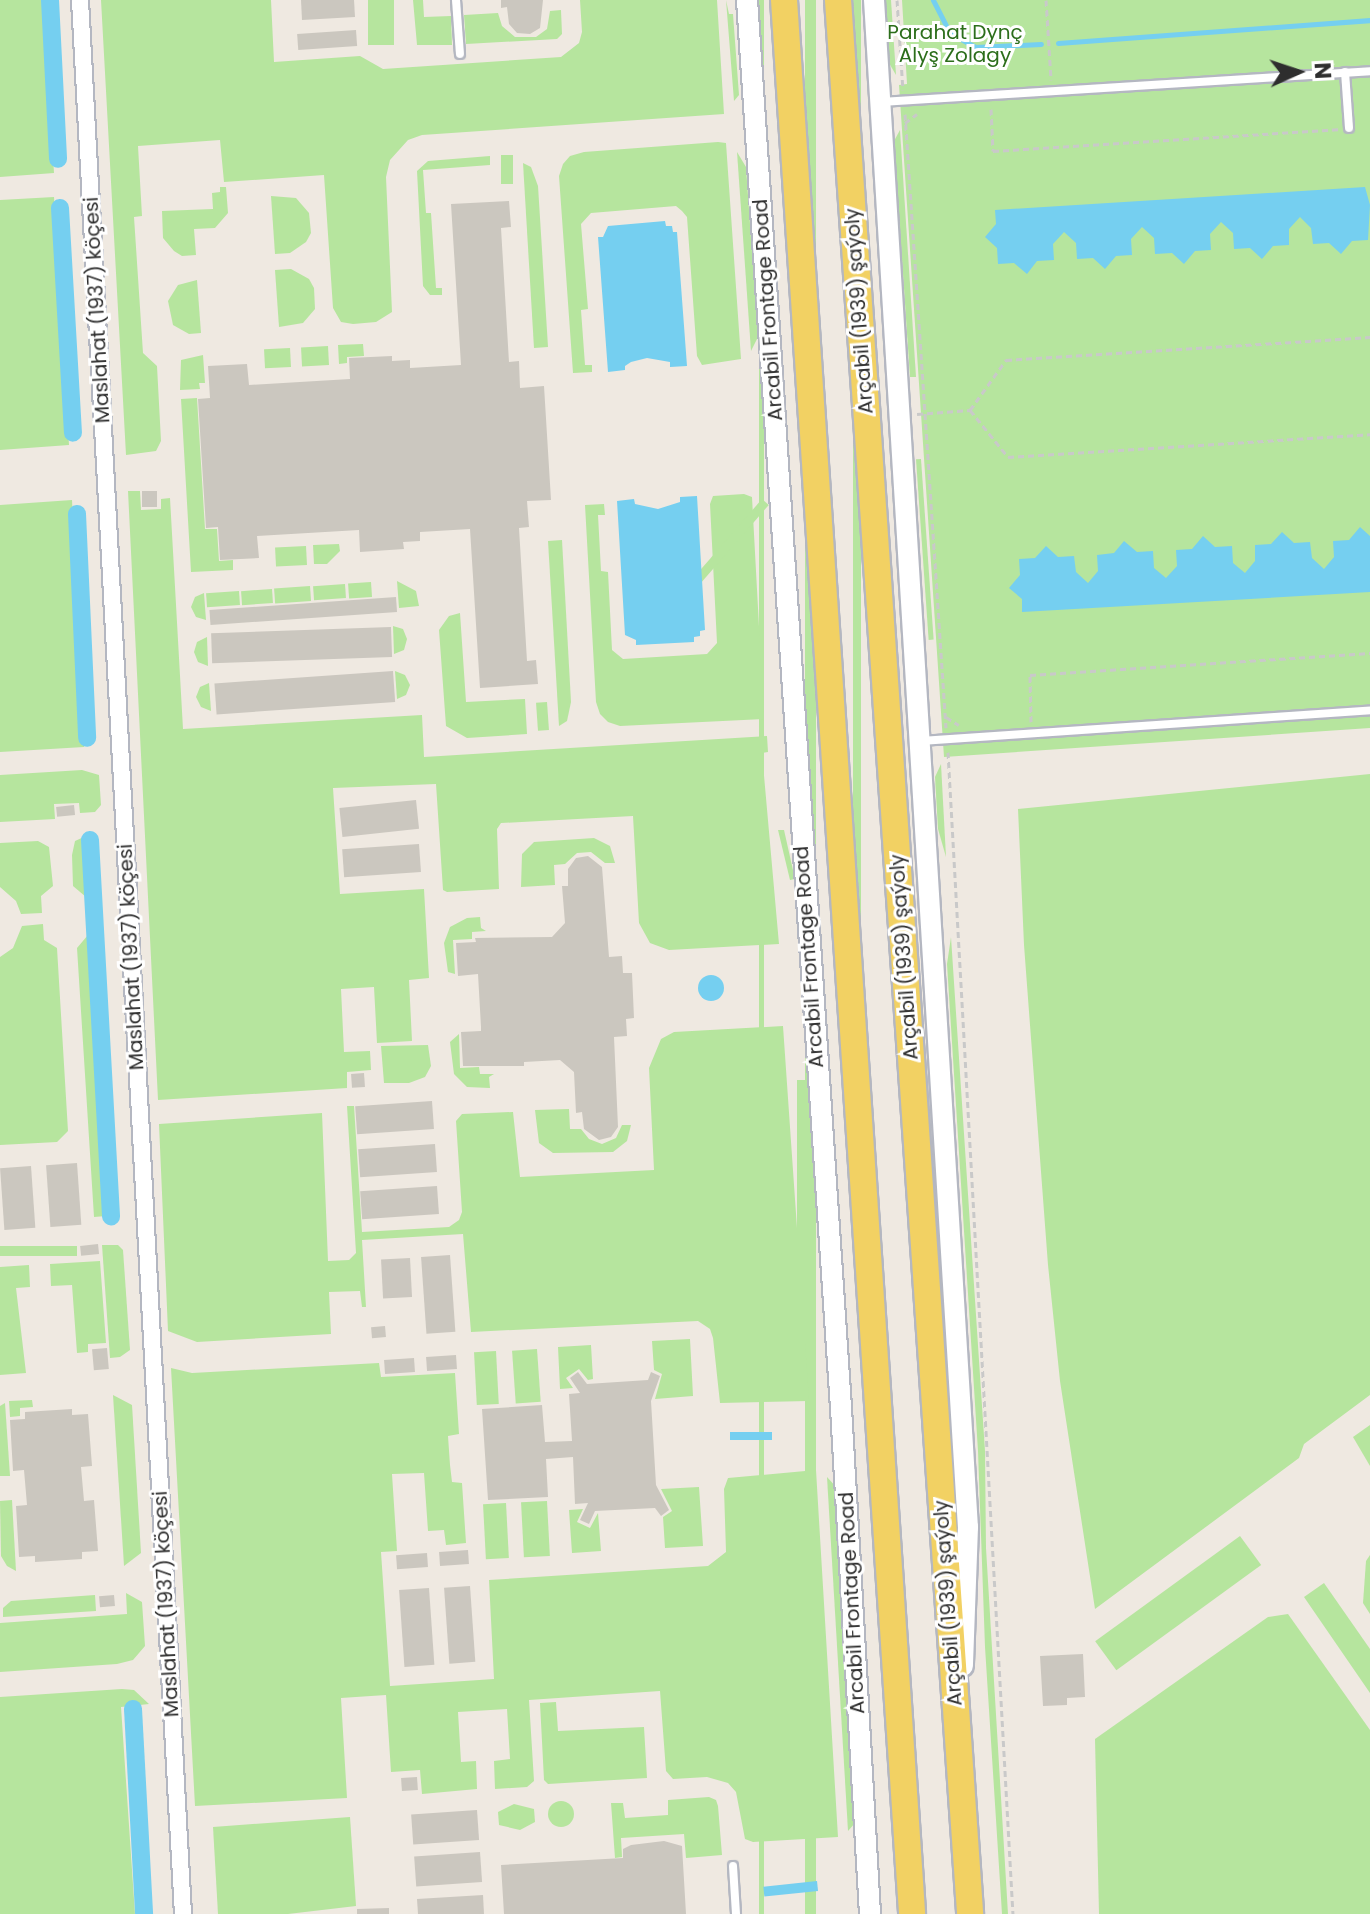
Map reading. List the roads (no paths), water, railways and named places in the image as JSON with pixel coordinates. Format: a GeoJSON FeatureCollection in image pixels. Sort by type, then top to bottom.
{"type":"FeatureCollection","features":[{"type":"Feature","properties":{"kind":"main road"},"geometry":{"type":"LineString","coordinates":[[784,0],[912,1914]]}},
{"type":"Feature","properties":{"kind":"main road","name":"Arçabil (1939) şaýoly"},"geometry":{"type":"LineString","coordinates":[[838,0],[970,1914]]}},
{"type":"Feature","properties":{"kind":"street","name":"Maslahat (1937) köçesi"},"geometry":{"type":"LineString","coordinates":[[80,0],[183,1914]]}},
{"type":"Feature","properties":{"kind":"street","name":"Arcabil Frontage Road"},"geometry":{"type":"LineString","coordinates":[[747,0],[841,1408],[870,1914]]}},
{"type":"Feature","properties":{"kind":"street"},"geometry":{"type":"LineString","coordinates":[[874,0],[968,1527],[960,1774]]}},
{"type":"Feature","properties":{"kind":"lane"},"geometry":{"type":"LineString","coordinates":[[456,0],[460,54]]}},
{"type":"Feature","properties":{"kind":"lane"},"geometry":{"type":"LineString","coordinates":[[881,102],[1370,71]]}},
{"type":"Feature","properties":{"kind":"lane"},"geometry":{"type":"LineString","coordinates":[[1345,72],[1349,128]]}},
{"type":"Feature","properties":{"kind":"lane"},"geometry":{"type":"LineString","coordinates":[[921,741],[1370,710]]}},
{"type":"Feature","properties":{"kind":"lane"},"geometry":{"type":"LineString","coordinates":[[733,1866],[736,1914]]}},
{"type":"Feature","properties":{"kind":"water"},"geometry":{"type":"Polygon","coordinates":[[[1365,187],[1370,205],[1368,240],[1352,241],[1341,254],[1329,243],[1313,244],[1311,228],[1300,217],[1289,229],[1289,245],[1273,246],[1262,259],[1250,248],[1234,249],[1233,233],[1221,222],[1210,234],[1211,250],[1195,251],[1184,264],[1172,253],[1155,254],[1154,238],[1142,227],[1131,239],[1132,255],[1116,256],[1105,269],[1093,258],[1077,259],[1076,243],[1064,232],[1053,244],[1054,260],[1037,261],[1027,274],[1014,263],[998,264],[997,248],[985,237],[996,224],[995,210],[1365,187]]]}},
{"type":"Feature","properties":{"kind":"water"},"geometry":{"type":"Polygon","coordinates":[[[665,221],[666,226],[672,226],[673,232],[677,232],[687,366],[670,367],[670,362],[647,358],[631,362],[625,370],[608,372],[598,237],[603,237],[608,226],[665,221]]]}},
{"type":"Feature","properties":{"kind":"water"},"geometry":{"type":"Polygon","coordinates":[[[697,496],[705,630],[694,637],[694,642],[636,645],[636,640],[625,635],[617,501],[634,499],[635,504],[658,509],[680,502],[680,497],[697,496]]]}},
{"type":"Feature","properties":{"kind":"water"},"geometry":{"type":"Polygon","coordinates":[[[1360,527],[1370,536],[1370,592],[1022,612],[1022,599],[1009,588],[1020,575],[1019,559],[1035,558],[1046,546],[1058,557],[1074,556],[1076,572],[1088,583],[1098,571],[1097,555],[1114,553],[1124,541],[1137,552],[1153,551],[1154,568],[1166,578],[1177,566],[1176,550],[1192,549],[1203,536],[1215,547],[1232,546],[1233,563],[1245,573],[1255,561],[1255,545],[1271,544],[1282,532],[1294,543],[1310,542],[1312,558],[1324,569],[1334,557],[1333,541],[1349,540],[1360,527]]]}},
{"type":"Feature","properties":{"kind":"water"},"geometry":{"type":"Polygon","coordinates":[[[711,975],[720,979],[724,988],[720,997],[711,1001],[702,997],[698,988],[702,979],[711,975]]]}},
{"type":"Feature","properties":{"kind":"water"},"geometry":{"type":"Polygon","coordinates":[[[730,1432],[772,1432],[772,1440],[730,1440],[730,1432]]]}},
{"type":"Feature","properties":{"kind":"water"},"geometry":{"type":"Polygon","coordinates":[[[817,1881],[818,1891],[764,1897],[763,1887],[817,1881]]]}},
{"type":"Feature","properties":{"kind":"waterway"},"geometry":{"type":"LineString","coordinates":[[50,0],[58,159]]}},
{"type":"Feature","properties":{"kind":"waterway"},"geometry":{"type":"LineString","coordinates":[[933,0],[950,33],[975,47],[1041,44]]}},
{"type":"Feature","properties":{"kind":"waterway"},"geometry":{"type":"LineString","coordinates":[[1058,43],[1370,20]]}},
{"type":"Feature","properties":{"kind":"waterway"},"geometry":{"type":"LineString","coordinates":[[60,208],[73,433]]}},
{"type":"Feature","properties":{"kind":"waterway"},"geometry":{"type":"LineString","coordinates":[[77,514],[87,738]]}},
{"type":"Feature","properties":{"kind":"waterway"},"geometry":{"type":"LineString","coordinates":[[90,840],[111,1216]]}},
{"type":"Feature","properties":{"kind":"waterway"},"geometry":{"type":"LineString","coordinates":[[133,1709],[144,1914]]}},
{"type":"Feature","properties":{"kind":"park label","name":"Parahat Dynç Alyş Zolagy"},"geometry":{"type":"Point","coordinates":[955,44]}}]}
